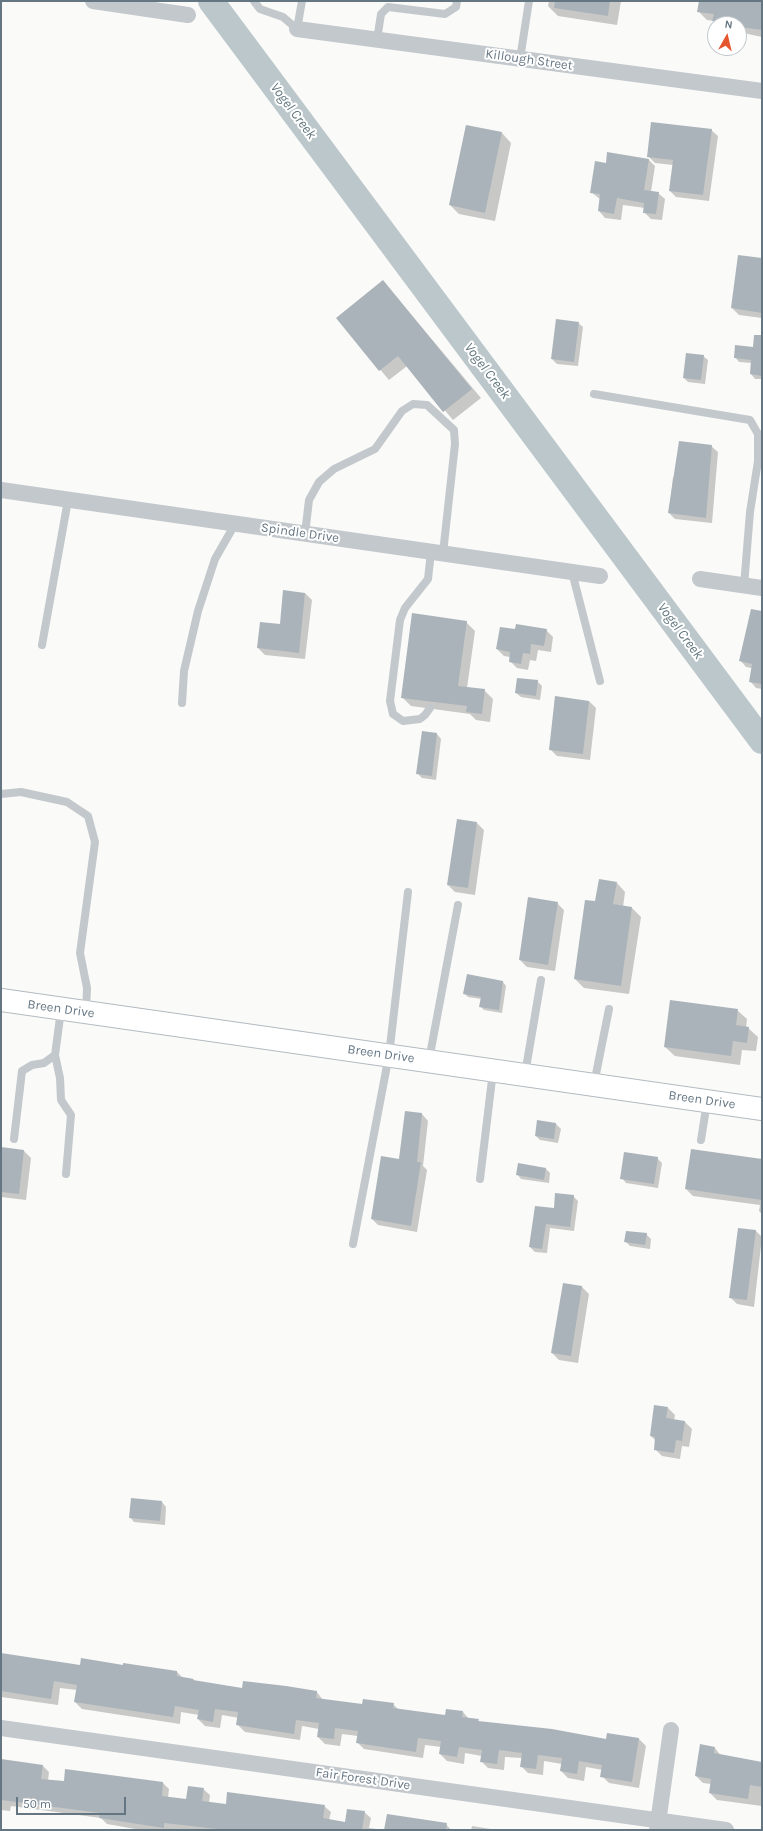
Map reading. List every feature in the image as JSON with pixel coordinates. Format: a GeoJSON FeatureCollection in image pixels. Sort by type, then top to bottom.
{"type":"FeatureCollection","features":[{"type":"Feature","properties":{"kind":"street"},"geometry":{"type":"LineString","coordinates":[[92,1],[188,15]]}},
{"type":"Feature","properties":{"kind":"street","name":"Killough Street"},"geometry":{"type":"LineString","coordinates":[[297,29],[762,92]]}},
{"type":"Feature","properties":{"kind":"street","name":"Spindle Drive"},"geometry":{"type":"LineString","coordinates":[[1,490],[600,576]]}},
{"type":"Feature","properties":{"kind":"street"},"geometry":{"type":"LineString","coordinates":[[700,579],[762,588]]}},
{"type":"Feature","properties":{"kind":"street","name":"Breen Drive"},"geometry":{"type":"LineString","coordinates":[[1,1000],[762,1109]]}},
{"type":"Feature","properties":{"kind":"street","name":"Fair Forest Drive"},"geometry":{"type":"LineString","coordinates":[[1,1728],[658,1825],[726,1830]]}},
{"type":"Feature","properties":{"kind":"street"},"geometry":{"type":"LineString","coordinates":[[658,1825],[672,1730]]}},
{"type":"Feature","properties":{"kind":"lane"},"geometry":{"type":"LineString","coordinates":[[254,1],[260,8],[283,18],[297,29],[302,1]]}},
{"type":"Feature","properties":{"kind":"lane"},"geometry":{"type":"LineString","coordinates":[[377,40],[381,14],[388,7],[445,14],[456,7],[457,1]]}},
{"type":"Feature","properties":{"kind":"lane"},"geometry":{"type":"LineString","coordinates":[[520,59],[529,1]]}},
{"type":"Feature","properties":{"kind":"lane"},"geometry":{"type":"LineString","coordinates":[[594,394],[750,420],[758,434],[758,461],[750,512],[744,586]]}},
{"type":"Feature","properties":{"kind":"lane"},"geometry":{"type":"LineString","coordinates":[[305,534],[309,500],[319,482],[334,469],[375,449],[402,411],[413,404],[427,405],[454,430],[455,444],[437,553],[428,579],[405,608],[400,620],[388,711],[398,719],[412,721],[425,715],[430,708]]}},
{"type":"Feature","properties":{"kind":"lane"},"geometry":{"type":"LineString","coordinates":[[42,645],[68,500]]}},
{"type":"Feature","properties":{"kind":"lane"},"geometry":{"type":"LineString","coordinates":[[182,703],[184,672],[198,611],[215,559],[235,524]]}},
{"type":"Feature","properties":{"kind":"lane"},"geometry":{"type":"LineString","coordinates":[[572,572],[600,681]]}},
{"type":"Feature","properties":{"kind":"lane"},"geometry":{"type":"LineString","coordinates":[[1,794],[21,792],[67,802],[88,816],[95,842],[80,953],[87,988],[86,1012]]}},
{"type":"Feature","properties":{"kind":"lane"},"geometry":{"type":"LineString","coordinates":[[353,1244],[389,1056],[408,892]]}},
{"type":"Feature","properties":{"kind":"lane"},"geometry":{"type":"LineString","coordinates":[[428,1061],[458,905]]}},
{"type":"Feature","properties":{"kind":"lane"},"geometry":{"type":"LineString","coordinates":[[525,1075],[540,980]]}},
{"type":"Feature","properties":{"kind":"lane"},"geometry":{"type":"LineString","coordinates":[[61,1009],[55,1055],[60,1078],[62,1100],[70,1115],[66,1174]]}},
{"type":"Feature","properties":{"kind":"lane"},"geometry":{"type":"LineString","coordinates":[[594,1085],[609,1009]]}},
{"type":"Feature","properties":{"kind":"lane"},"geometry":{"type":"LineString","coordinates":[[14,1140],[22,1071],[32,1065],[44,1063],[55,1055]]}},
{"type":"Feature","properties":{"kind":"lane"},"geometry":{"type":"LineString","coordinates":[[480,1179],[493,1070]]}},
{"type":"Feature","properties":{"kind":"lane"},"geometry":{"type":"LineString","coordinates":[[701,1140],[707,1101]]}},
{"type":"Feature","properties":{"kind":"building"},"geometry":{"type":"Polygon","coordinates":[[[555,1],[610,1],[608,16],[554,8],[555,1]]]}},
{"type":"Feature","properties":{"kind":"building"},"geometry":{"type":"Polygon","coordinates":[[[699,1],[762,1],[762,30],[747,28],[747,16],[713,16],[714,14],[697,12],[699,1]]]}},
{"type":"Feature","properties":{"kind":"building"},"geometry":{"type":"Polygon","coordinates":[[[651,122],[712,129],[703,195],[669,191],[673,160],[647,157],[651,122]]]}},
{"type":"Feature","properties":{"kind":"building"},"geometry":{"type":"Polygon","coordinates":[[[466,125],[502,132],[485,213],[449,205],[466,125]]]}},
{"type":"Feature","properties":{"kind":"building"},"geometry":{"type":"Polygon","coordinates":[[[607,152],[649,159],[644,190],[659,192],[656,214],[643,213],[644,203],[617,198],[614,214],[598,211],[600,194],[590,193],[595,161],[606,163],[607,152]]]}},
{"type":"Feature","properties":{"kind":"building"},"geometry":{"type":"Polygon","coordinates":[[[738,255],[762,258],[762,313],[731,308],[738,255]]]}},
{"type":"Feature","properties":{"kind":"building"},"geometry":{"type":"Polygon","coordinates":[[[383,280],[472,389],[443,412],[398,356],[379,371],[336,318],[383,280]]]}},
{"type":"Feature","properties":{"kind":"building"},"geometry":{"type":"Polygon","coordinates":[[[556,319],[579,322],[574,362],[551,359],[556,319]]]}},
{"type":"Feature","properties":{"kind":"building"},"geometry":{"type":"Polygon","coordinates":[[[754,335],[762,335],[762,376],[750,374],[751,360],[734,358],[735,345],[753,347],[754,335]]]}},
{"type":"Feature","properties":{"kind":"building"},"geometry":{"type":"Polygon","coordinates":[[[686,353],[704,355],[701,380],[683,378],[686,353]]]}},
{"type":"Feature","properties":{"kind":"building"},"geometry":{"type":"Polygon","coordinates":[[[679,441],[712,445],[706,518],[668,513],[679,441]]]}},
{"type":"Feature","properties":{"kind":"building"},"geometry":{"type":"Polygon","coordinates":[[[283,590],[305,593],[299,653],[257,648],[260,622],[280,624],[283,590]]]}},
{"type":"Feature","properties":{"kind":"building"},"geometry":{"type":"Polygon","coordinates":[[[751,609],[762,611],[762,684],[749,682],[752,664],[739,661],[751,609]]]}},
{"type":"Feature","properties":{"kind":"building"},"geometry":{"type":"Polygon","coordinates":[[[412,613],[467,621],[458,686],[485,689],[482,714],[466,712],[467,706],[401,698],[412,613]]]}},
{"type":"Feature","properties":{"kind":"building"},"geometry":{"type":"Polygon","coordinates":[[[516,624],[547,629],[544,646],[531,644],[530,654],[523,653],[521,664],[509,662],[510,652],[496,649],[500,627],[515,629],[516,624]]]}},
{"type":"Feature","properties":{"kind":"building"},"geometry":{"type":"Polygon","coordinates":[[[517,678],[538,680],[536,696],[515,693],[517,678]]]}},
{"type":"Feature","properties":{"kind":"building"},"geometry":{"type":"Polygon","coordinates":[[[555,696],[589,701],[583,754],[549,750],[555,696]]]}},
{"type":"Feature","properties":{"kind":"building"},"geometry":{"type":"Polygon","coordinates":[[[422,731],[437,733],[432,776],[416,774],[422,731]]]}},
{"type":"Feature","properties":{"kind":"building"},"geometry":{"type":"Polygon","coordinates":[[[457,819],[477,822],[468,888],[447,885],[457,819]]]}},
{"type":"Feature","properties":{"kind":"building"},"geometry":{"type":"Polygon","coordinates":[[[599,879],[617,882],[613,904],[632,907],[621,986],[574,979],[585,900],[595,901],[599,879]]]}},
{"type":"Feature","properties":{"kind":"building"},"geometry":{"type":"Polygon","coordinates":[[[528,897],[558,902],[548,965],[519,960],[528,897]]]}},
{"type":"Feature","properties":{"kind":"building"},"geometry":{"type":"Polygon","coordinates":[[[467,974],[503,981],[499,1010],[479,1007],[481,997],[463,994],[467,974]]]}},
{"type":"Feature","properties":{"kind":"building"},"geometry":{"type":"Polygon","coordinates":[[[670,1000],[738,1009],[736,1025],[749,1027],[747,1043],[733,1041],[731,1056],[664,1047],[670,1000]]]}},
{"type":"Feature","properties":{"kind":"building"},"geometry":{"type":"Polygon","coordinates":[[[405,1111],[422,1113],[417,1162],[421,1162],[411,1226],[371,1219],[381,1156],[399,1159],[405,1111]]]}},
{"type":"Feature","properties":{"kind":"building"},"geometry":{"type":"Polygon","coordinates":[[[537,1120],[556,1123],[554,1139],[535,1136],[537,1120]]]}},
{"type":"Feature","properties":{"kind":"building"},"geometry":{"type":"Polygon","coordinates":[[[1,1147],[24,1150],[19,1194],[1,1192],[1,1147]]]}},
{"type":"Feature","properties":{"kind":"building"},"geometry":{"type":"Polygon","coordinates":[[[691,1149],[762,1159],[762,1200],[685,1189],[691,1149]]]}},
{"type":"Feature","properties":{"kind":"building"},"geometry":{"type":"Polygon","coordinates":[[[624,1152],[658,1157],[654,1184],[620,1179],[624,1152]]]}},
{"type":"Feature","properties":{"kind":"building"},"geometry":{"type":"Polygon","coordinates":[[[518,1163],[546,1168],[544,1180],[516,1175],[518,1163]]]}},
{"type":"Feature","properties":{"kind":"building"},"geometry":{"type":"Polygon","coordinates":[[[555,1193],[574,1195],[570,1227],[546,1224],[542,1249],[529,1247],[535,1206],[554,1208],[555,1193]]]}},
{"type":"Feature","properties":{"kind":"building"},"geometry":{"type":"Polygon","coordinates":[[[738,1228],[756,1230],[747,1300],[729,1298],[738,1228]]]}},
{"type":"Feature","properties":{"kind":"building"},"geometry":{"type":"Polygon","coordinates":[[[626,1231],[647,1233],[645,1245],[624,1242],[626,1231]]]}},
{"type":"Feature","properties":{"kind":"building"},"geometry":{"type":"Polygon","coordinates":[[[563,1283],[582,1286],[571,1356],[551,1353],[563,1283]]]}},
{"type":"Feature","properties":{"kind":"building"},"geometry":{"type":"Polygon","coordinates":[[[654,1405],[668,1407],[666,1418],[685,1421],[682,1441],[676,1440],[674,1453],[654,1450],[655,1437],[650,1436],[654,1405]]]}},
{"type":"Feature","properties":{"kind":"building"},"geometry":{"type":"Polygon","coordinates":[[[131,1498],[162,1501],[160,1521],[129,1518],[131,1498]]]}},
{"type":"Feature","properties":{"kind":"building"},"geometry":{"type":"Polygon","coordinates":[[[1,1653],[80,1665],[81,1658],[123,1665],[123,1663],[177,1671],[177,1676],[242,1688],[243,1681],[286,1686],[317,1691],[316,1698],[362,1704],[363,1699],[394,1703],[393,1708],[445,1715],[446,1709],[463,1711],[462,1717],[479,1719],[478,1721],[552,1729],[606,1739],[607,1733],[639,1738],[632,1782],[600,1777],[602,1765],[579,1761],[577,1774],[560,1771],[562,1758],[538,1755],[536,1769],[520,1767],[522,1753],[499,1750],[497,1764],[480,1762],[482,1750],[459,1747],[457,1757],[439,1754],[441,1741],[418,1738],[416,1752],[356,1743],[358,1731],[335,1728],[334,1739],[317,1737],[319,1723],[296,1720],[294,1734],[236,1725],[238,1712],[215,1709],[213,1722],[197,1719],[199,1710],[175,1706],[173,1717],[74,1702],[77,1685],[54,1681],[51,1699],[1,1691],[1,1653]]]}},
{"type":"Feature","properties":{"kind":"building"},"geometry":{"type":"Polygon","coordinates":[[[700,1744],[715,1747],[714,1753],[762,1762],[762,1787],[750,1785],[748,1799],[709,1793],[711,1779],[695,1776],[700,1744]]]}},
{"type":"Feature","properties":{"kind":"building"},"geometry":{"type":"Polygon","coordinates":[[[1,1759],[43,1765],[41,1779],[64,1781],[65,1769],[163,1782],[162,1796],[186,1799],[188,1786],[204,1788],[202,1801],[226,1804],[227,1792],[325,1805],[323,1818],[345,1822],[347,1809],[365,1811],[362,1830],[226,1830],[164,1823],[164,1828],[99,1818],[100,1813],[1,1800],[1,1759]]]}},
{"type":"Feature","properties":{"kind":"building"},"geometry":{"type":"Polygon","coordinates":[[[387,1814],[447,1823],[446,1830],[384,1830],[387,1814]]]}},
{"type":"Feature","properties":{"kind":"waterway","name":"Vogel Creek"},"geometry":{"type":"LineString","coordinates":[[211,1],[762,741]]}}]}
